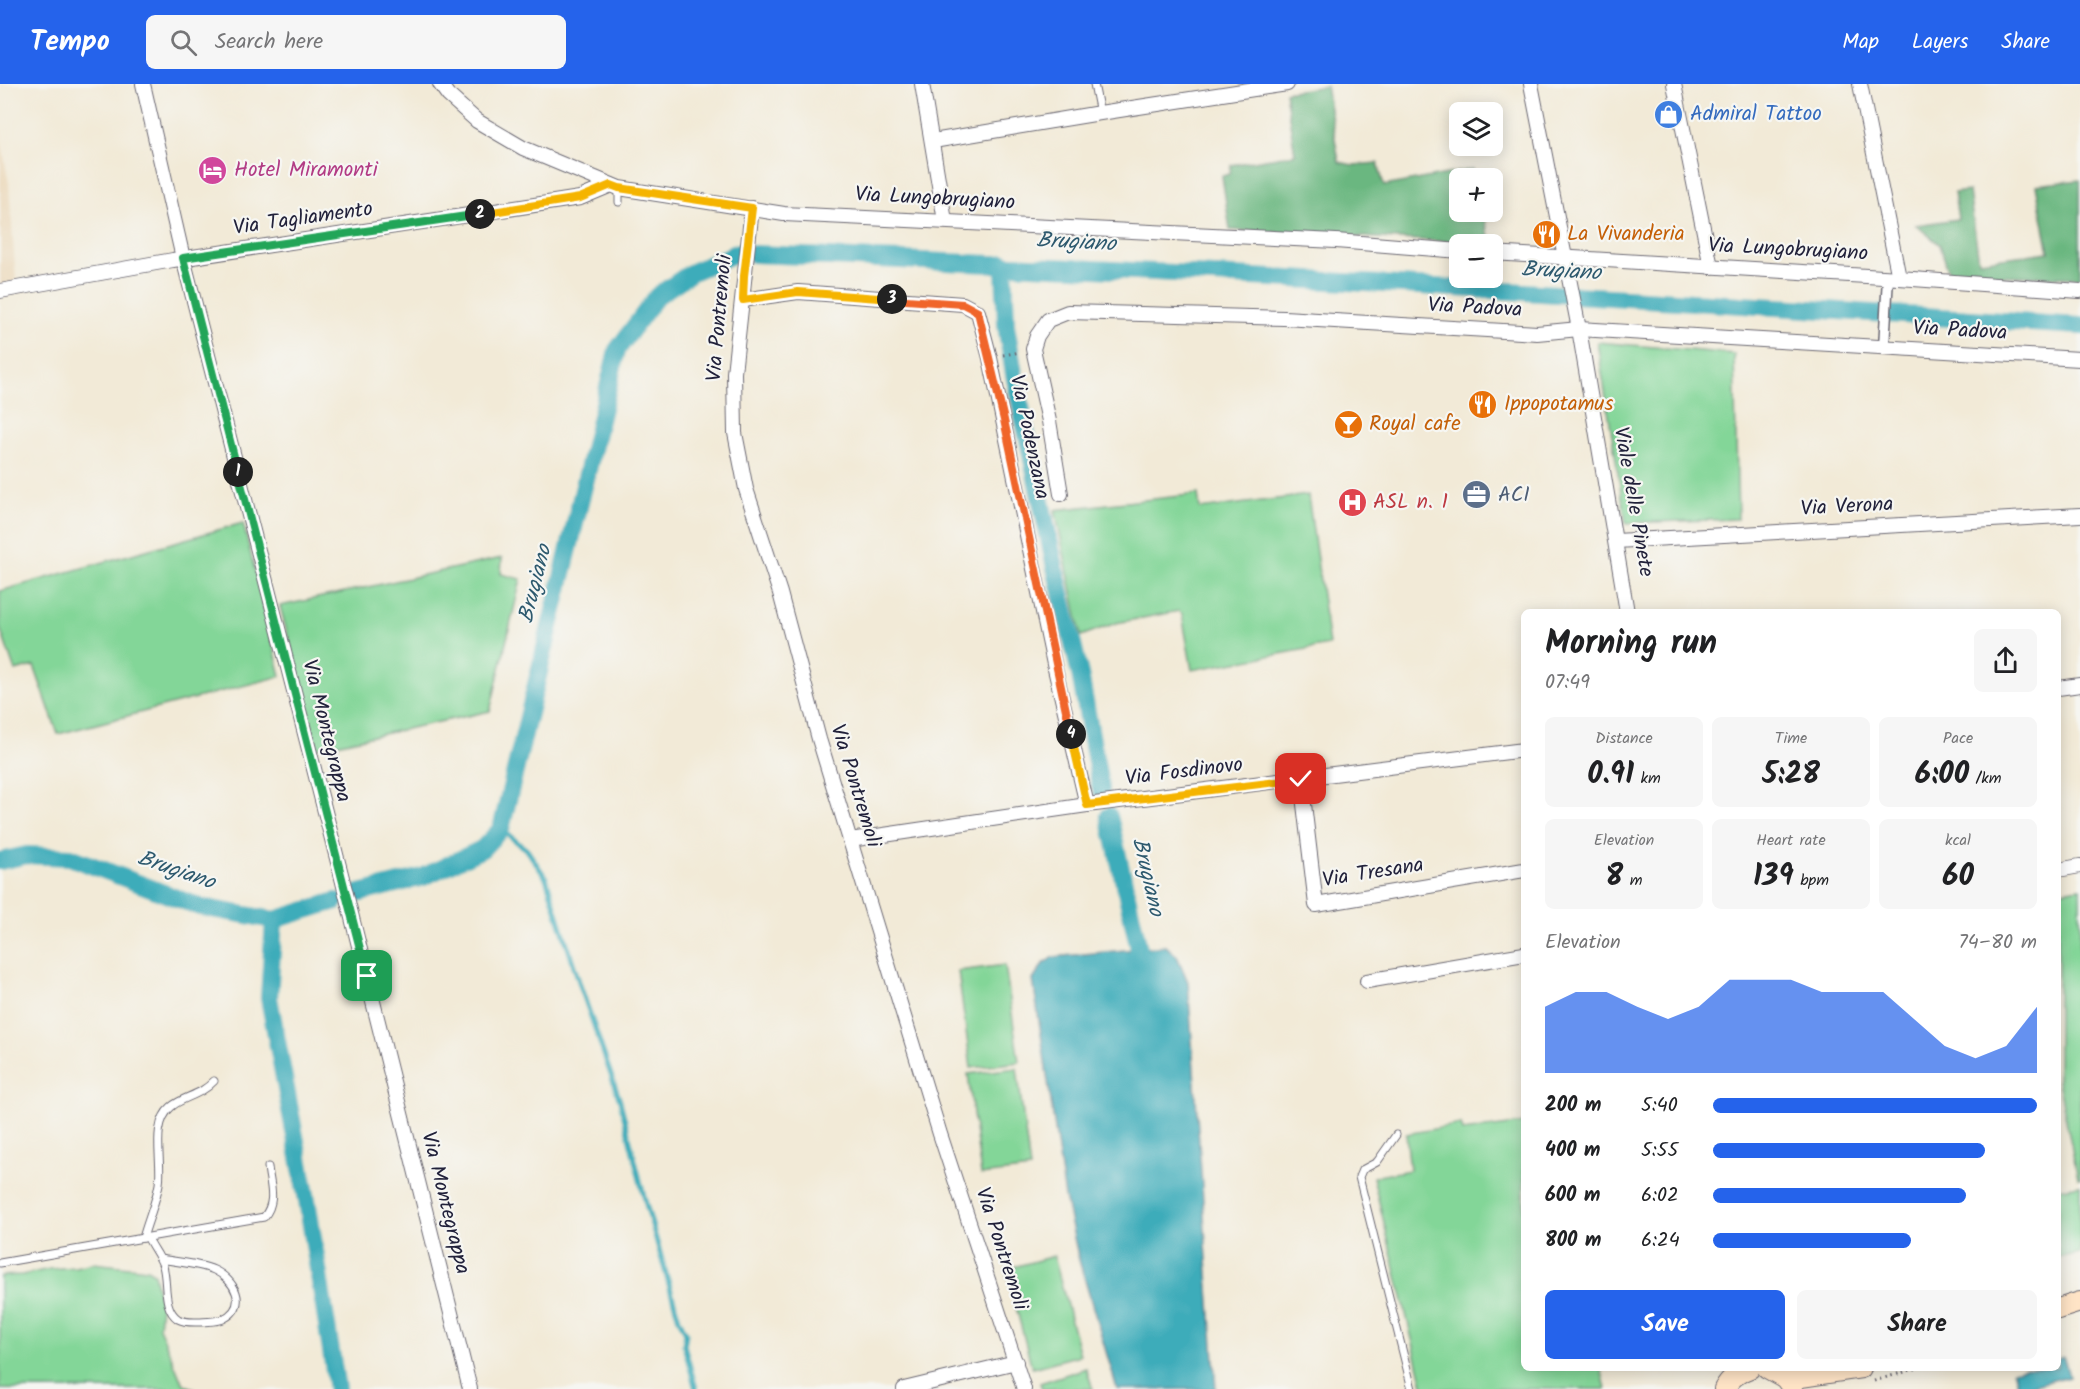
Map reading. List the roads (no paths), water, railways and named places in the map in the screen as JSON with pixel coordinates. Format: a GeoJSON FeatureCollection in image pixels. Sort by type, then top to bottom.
{"type":"FeatureCollection","features":[{"type":"Feature","properties":{"kind":"main road"},"geometry":{"type":"LineString","coordinates":[[2061,1307],[2080,1302]]}},
{"type":"Feature","properties":{"kind":"main road"},"geometry":{"type":"LineString","coordinates":[[1724,1389],[1741,1371]]}},
{"type":"Feature","properties":{"kind":"main road"},"geometry":{"type":"LineString","coordinates":[[1779,1375],[1801,1377],[1866,1373]]}},
{"type":"Feature","properties":{"kind":"main road"},"geometry":{"type":"LineString","coordinates":[[1826,1389],[1866,1373]]}},
{"type":"Feature","properties":{"kind":"street","name":"Via Montegrappa"},"geometry":{"type":"LineString","coordinates":[[143,84],[183,258],[470,1389]]}},
{"type":"Feature","properties":{"kind":"street","name":"Via Lungobrugiano"},"geometry":{"type":"LineString","coordinates":[[440,84],[448,95],[477,121],[522,148],[616,191],[784,214],[1336,241],[1449,250]]}},
{"type":"Feature","properties":{"kind":"street"},"geometry":{"type":"LineString","coordinates":[[922,84],[945,221]]}},
{"type":"Feature","properties":{"kind":"street"},"geometry":{"type":"LineString","coordinates":[[933,141],[1287,84]]}},
{"type":"Feature","properties":{"kind":"street","name":"Viale delle Pinete"},"geometry":{"type":"LineString","coordinates":[[1531,84],[1578,327],[1627,609]]}},
{"type":"Feature","properties":{"kind":"street"},"geometry":{"type":"LineString","coordinates":[[1674,84],[1711,267]]}},
{"type":"Feature","properties":{"kind":"street"},"geometry":{"type":"LineString","coordinates":[[1860,84],[1892,281],[1884,342]]}},
{"type":"Feature","properties":{"kind":"street","name":"Via Tagliamento"},"geometry":{"type":"LineString","coordinates":[[0,291],[183,258],[616,191]]}},
{"type":"Feature","properties":{"kind":"street","name":"Via Pontremoli"},"geometry":{"type":"LineString","coordinates":[[752,208],[735,373],[735,433],[746,489],[780,593],[849,840],[940,1134],[1024,1389]]}},
{"type":"Feature","properties":{"kind":"street","name":"Via Lungobrugiano"},"geometry":{"type":"LineString","coordinates":[[1503,255],[1565,263],[1711,267],[1892,281],[2080,291]]}},
{"type":"Feature","properties":{"kind":"street","name":"Via Podenzana"},"geometry":{"type":"LineString","coordinates":[[743,300],[798,292],[963,304],[978,312],[990,358],[1055,669],[1087,805]]}},
{"type":"Feature","properties":{"kind":"street","name":"Via Padova"},"geometry":{"type":"LineString","coordinates":[[1061,494],[1049,421],[1033,349],[1037,336],[1048,320],[1068,312],[1284,318],[1535,333],[1578,327],[1884,342],[2080,359]]}},
{"type":"Feature","properties":{"kind":"street","name":"Via Verona"},"geometry":{"type":"LineString","coordinates":[[1616,541],[2080,515]]}},
{"type":"Feature","properties":{"kind":"street"},"geometry":{"type":"LineString","coordinates":[[2061,688],[2080,685]]}},
{"type":"Feature","properties":{"kind":"street","name":"Via Fosdinovo"},"geometry":{"type":"LineString","coordinates":[[849,840],[1087,805],[1521,750]]}},
{"type":"Feature","properties":{"kind":"street","name":"Via Tresana"},"geometry":{"type":"LineString","coordinates":[[1301,779],[1316,904],[1521,870]]}},
{"type":"Feature","properties":{"kind":"street"},"geometry":{"type":"LineString","coordinates":[[2061,869],[2080,866]]}},
{"type":"Feature","properties":{"kind":"street"},"geometry":{"type":"LineString","coordinates":[[1367,981],[1521,955]]}},
{"type":"Feature","properties":{"kind":"street"},"geometry":{"type":"LineString","coordinates":[[904,1389],[1016,1362]]}},
{"type":"Feature","properties":{"kind":"lane"},"geometry":{"type":"LineString","coordinates":[[1094,84],[1100,113]]}},
{"type":"Feature","properties":{"kind":"lane"},"geometry":{"type":"LineString","coordinates":[[145,1238],[159,1184],[159,1138],[163,1118],[171,1107],[206,1090],[214,1081]]}},
{"type":"Feature","properties":{"kind":"lane"},"geometry":{"type":"LineString","coordinates":[[1396,1136],[1377,1162],[1362,1170],[1359,1177],[1413,1389]]}},
{"type":"Feature","properties":{"kind":"lane"},"geometry":{"type":"LineString","coordinates":[[0,1263],[264,1217],[270,1209],[272,1199],[268,1167]]}},
{"type":"Feature","properties":{"kind":"lane"},"geometry":{"type":"LineString","coordinates":[[145,1238],[160,1259],[167,1297],[171,1310],[177,1318],[189,1322],[221,1320],[232,1312],[238,1301],[237,1291],[228,1278],[213,1270],[160,1259]]}},
{"type":"Feature","properties":{"kind":"water"},"geometry":{"type":"Polygon","coordinates":[[[1166,946],[1177,956],[1188,982],[1216,1389],[1117,1389],[1079,1260],[1065,1197],[1033,980],[1043,964],[1053,957],[1166,946]]]}},
{"type":"Feature","properties":{"kind":"water"},"geometry":{"type":"Polygon","coordinates":[[[2063,1356],[2069,1376],[2019,1389],[2013,1371],[2061,1371],[2061,1357],[2063,1356]]]}},
{"type":"Feature","properties":{"kind":"waterway","name":"Brugiano"},"geometry":{"type":"LineString","coordinates":[[356,894],[423,877],[482,849],[501,829],[617,350],[657,296],[692,272],[739,252]]}},
{"type":"Feature","properties":{"kind":"waterway","name":"Brugiano"},"geometry":{"type":"LineString","coordinates":[[754,254],[1583,295],[2080,326]]}},
{"type":"Feature","properties":{"kind":"waterway","name":"Brugiano"},"geometry":{"type":"LineString","coordinates":[[1004,263],[1006,325],[1014,374],[1080,674],[1101,790]]}},
{"type":"Feature","properties":{"kind":"waterway","name":"Brugiano"},"geometry":{"type":"LineString","coordinates":[[1109,816],[1139,949]]}},
{"type":"Feature","properties":{"kind":"waterway"},"geometry":{"type":"LineString","coordinates":[[501,829],[527,850],[546,878],[620,1101],[646,1204],[679,1319],[686,1333],[684,1345],[696,1389]]}},
{"type":"Feature","properties":{"kind":"waterway","name":"Brugiano"},"geometry":{"type":"LineString","coordinates":[[0,861],[27,855],[70,857],[200,907],[274,920],[336,901]]}},
{"type":"Feature","properties":{"kind":"waterway"},"geometry":{"type":"LineString","coordinates":[[274,920],[269,998],[307,1200],[337,1389]]}},
{"type":"Feature","properties":{"kind":"place","name":"Admiral Tattoo"},"geometry":{"type":"Point","coordinates":[1669,114]}},
{"type":"Feature","properties":{"kind":"place","name":"Hotel Miramonti"},"geometry":{"type":"Point","coordinates":[213,170]}},
{"type":"Feature","properties":{"kind":"place","name":"La Vivanderia"},"geometry":{"type":"Point","coordinates":[1546,234]}},
{"type":"Feature","properties":{"kind":"place","name":"Ippopotamus"},"geometry":{"type":"Point","coordinates":[1483,404]}},
{"type":"Feature","properties":{"kind":"place","name":"Royal cafe"},"geometry":{"type":"Point","coordinates":[1348,424]}},
{"type":"Feature","properties":{"kind":"place","name":"ACI"},"geometry":{"type":"Point","coordinates":[1477,495]}},
{"type":"Feature","properties":{"kind":"place","name":"ASL n. 1"},"geometry":{"type":"Point","coordinates":[1352,502]}}]}
